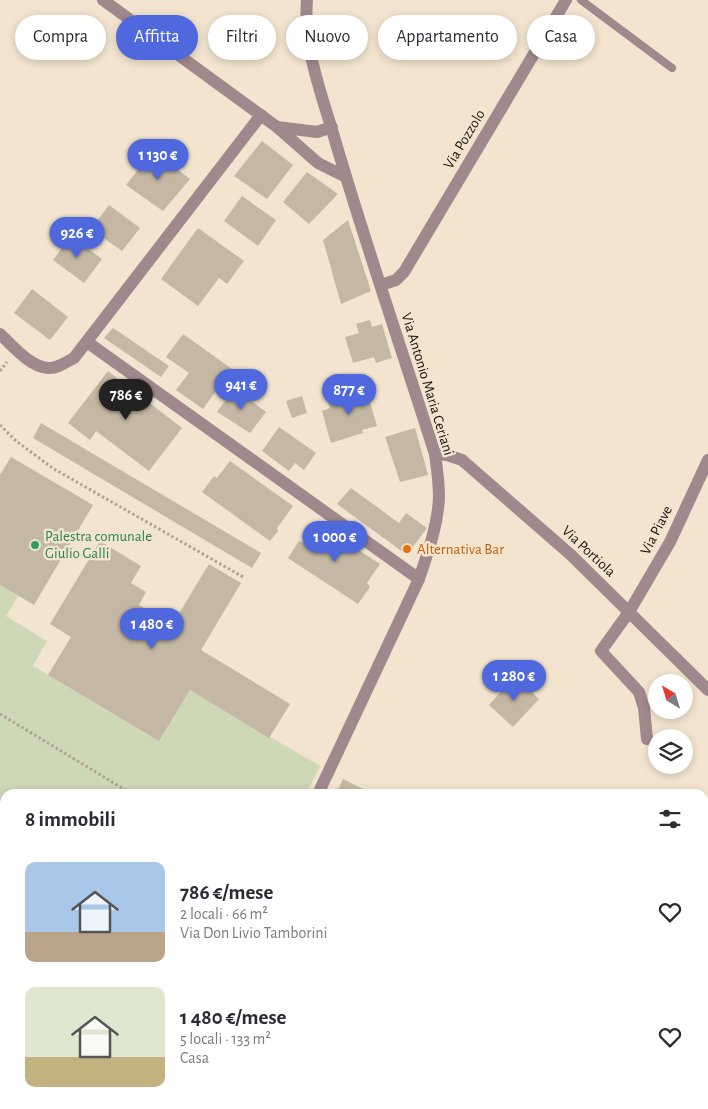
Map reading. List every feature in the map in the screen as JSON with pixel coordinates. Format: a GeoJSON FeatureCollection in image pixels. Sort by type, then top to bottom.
{"type":"FeatureCollection","features":[{"type":"Feature","properties":{"kind":"street"},"geometry":{"type":"LineString","coordinates":[[103,0],[277,127],[318,163],[346,177]]}},
{"type":"Feature","properties":{"kind":"street","name":"Via Antonio Maria Ceriani"},"geometry":{"type":"LineString","coordinates":[[308,0],[306,22],[309,46],[346,177],[435,454],[438,497],[431,544],[419,579],[320,789]]}},
{"type":"Feature","properties":{"kind":"street","name":"Via Pozzolo"},"geometry":{"type":"LineString","coordinates":[[381,285],[396,280],[404,272],[566,0]]}},
{"type":"Feature","properties":{"kind":"street"},"geometry":{"type":"LineString","coordinates":[[0,334],[35,365],[49,368],[60,366],[74,358],[261,115]]}},
{"type":"Feature","properties":{"kind":"street"},"geometry":{"type":"LineString","coordinates":[[277,127],[317,132],[332,127]]}},
{"type":"Feature","properties":{"kind":"street"},"geometry":{"type":"LineString","coordinates":[[87,342],[419,579]]}},
{"type":"Feature","properties":{"kind":"street","name":"Via Portiola"},"geometry":{"type":"LineString","coordinates":[[435,454],[447,455],[462,460],[571,555],[708,690]]}},
{"type":"Feature","properties":{"kind":"street","name":"Via Piave"},"geometry":{"type":"LineString","coordinates":[[647,739],[644,708],[640,692],[601,651],[629,612],[670,542],[708,460]]}},
{"type":"Feature","properties":{"kind":"lane"},"geometry":{"type":"LineString","coordinates":[[581,0],[672,68]]}},
{"type":"Feature","properties":{"kind":"path"},"geometry":{"type":"LineString","coordinates":[[0,426],[16,441],[54,469],[245,578]]}},
{"type":"Feature","properties":{"kind":"path"},"geometry":{"type":"LineString","coordinates":[[0,714],[124,789]]}},
{"type":"Feature","properties":{"kind":"green space"},"geometry":{"type":"Polygon","coordinates":[[[0,585],[18,596],[6,616],[47,641],[33,666],[159,741],[190,690],[320,766],[308,789],[0,789],[0,585]]]}},
{"type":"Feature","properties":{"kind":"building"},"geometry":{"type":"Polygon","coordinates":[[[262,141],[293,165],[267,199],[234,176],[262,141]]]}},
{"type":"Feature","properties":{"kind":"building"},"geometry":{"type":"Polygon","coordinates":[[[153,151],[190,179],[163,211],[126,185],[153,151]]]}},
{"type":"Feature","properties":{"kind":"building"},"geometry":{"type":"Polygon","coordinates":[[[307,172],[338,194],[309,224],[283,202],[307,172]]]}},
{"type":"Feature","properties":{"kind":"building"},"geometry":{"type":"Polygon","coordinates":[[[242,196],[276,220],[258,246],[224,221],[242,196]]]}},
{"type":"Feature","properties":{"kind":"building"},"geometry":{"type":"Polygon","coordinates":[[[109,205],[140,228],[122,251],[91,229],[109,205]]]}},
{"type":"Feature","properties":{"kind":"building"},"geometry":{"type":"Polygon","coordinates":[[[348,220],[371,291],[341,304],[323,240],[348,220]]]}},
{"type":"Feature","properties":{"kind":"building"},"geometry":{"type":"Polygon","coordinates":[[[198,228],[244,261],[227,284],[219,278],[198,306],[161,279],[198,228]]]}},
{"type":"Feature","properties":{"kind":"building"},"geometry":{"type":"Polygon","coordinates":[[[71,236],[102,259],[84,283],[53,260],[71,236]]]}},
{"type":"Feature","properties":{"kind":"building"},"geometry":{"type":"Polygon","coordinates":[[[32,289],[68,317],[50,340],[14,313],[32,289]]]}},
{"type":"Feature","properties":{"kind":"building"},"geometry":{"type":"Polygon","coordinates":[[[370,320],[372,327],[382,324],[392,358],[376,363],[374,357],[353,363],[345,337],[359,333],[356,324],[370,320]]]}},
{"type":"Feature","properties":{"kind":"building"},"geometry":{"type":"Polygon","coordinates":[[[113,328],[169,366],[161,377],[104,338],[113,328]]]}},
{"type":"Feature","properties":{"kind":"building"},"geometry":{"type":"Polygon","coordinates":[[[183,334],[232,369],[203,409],[176,390],[189,373],[166,357],[183,334]]]}},
{"type":"Feature","properties":{"kind":"building"},"geometry":{"type":"Polygon","coordinates":[[[108,371],[182,428],[149,471],[96,431],[90,440],[68,423],[108,371]]]}},
{"type":"Feature","properties":{"kind":"building"},"geometry":{"type":"Polygon","coordinates":[[[234,388],[266,412],[250,433],[217,412],[234,388]]]}},
{"type":"Feature","properties":{"kind":"building"},"geometry":{"type":"Polygon","coordinates":[[[366,389],[377,426],[362,430],[363,433],[331,443],[322,411],[330,408],[328,401],[366,389]]]}},
{"type":"Feature","properties":{"kind":"building"},"geometry":{"type":"Polygon","coordinates":[[[302,396],[307,413],[292,418],[286,401],[302,396]]]}},
{"type":"Feature","properties":{"kind":"building"},"geometry":{"type":"Polygon","coordinates":[[[41,423],[261,553],[252,568],[33,438],[41,423]]]}},
{"type":"Feature","properties":{"kind":"building"},"geometry":{"type":"Polygon","coordinates":[[[279,427],[316,453],[304,470],[295,463],[289,471],[262,451],[279,427]]]}},
{"type":"Feature","properties":{"kind":"building"},"geometry":{"type":"Polygon","coordinates":[[[415,428],[428,475],[400,482],[385,437],[415,428]]]}},
{"type":"Feature","properties":{"kind":"building","name":"Palestra comunale Giulio Galli"},"geometry":{"type":"Polygon","coordinates":[[[11,457],[93,505],[34,605],[0,585],[0,475],[11,457]]]}},
{"type":"Feature","properties":{"kind":"building"},"geometry":{"type":"Polygon","coordinates":[[[230,461],[293,506],[270,541],[202,492],[214,476],[217,478],[230,461]]]}},
{"type":"Feature","properties":{"kind":"building"},"geometry":{"type":"Polygon","coordinates":[[[351,488],[399,523],[406,513],[427,528],[407,555],[337,504],[351,488]]]}},
{"type":"Feature","properties":{"kind":"building"},"geometry":{"type":"Polygon","coordinates":[[[317,523],[380,564],[367,583],[370,587],[358,604],[288,558],[299,541],[304,543],[317,523]]]}},
{"type":"Feature","properties":{"kind":"building"},"geometry":{"type":"Polygon","coordinates":[[[100,541],[141,566],[131,583],[146,592],[139,605],[172,625],[209,564],[241,583],[201,650],[290,704],[269,738],[190,690],[159,741],[48,675],[71,637],[50,624],[100,541]]]}},
{"type":"Feature","properties":{"kind":"building"},"geometry":{"type":"Polygon","coordinates":[[[515,676],[539,699],[513,727],[489,705],[515,676]]]}},
{"type":"Feature","properties":{"kind":"building"},"geometry":{"type":"Polygon","coordinates":[[[343,779],[363,789],[338,789],[343,779]]]}},
{"type":"Feature","properties":{"kind":"place","name":"Palestra comunale Giulio Galli"},"geometry":{"type":"Point","coordinates":[35,545]}},
{"type":"Feature","properties":{"kind":"place","name":"Alternativa Bar"},"geometry":{"type":"Point","coordinates":[407,549]}}]}
